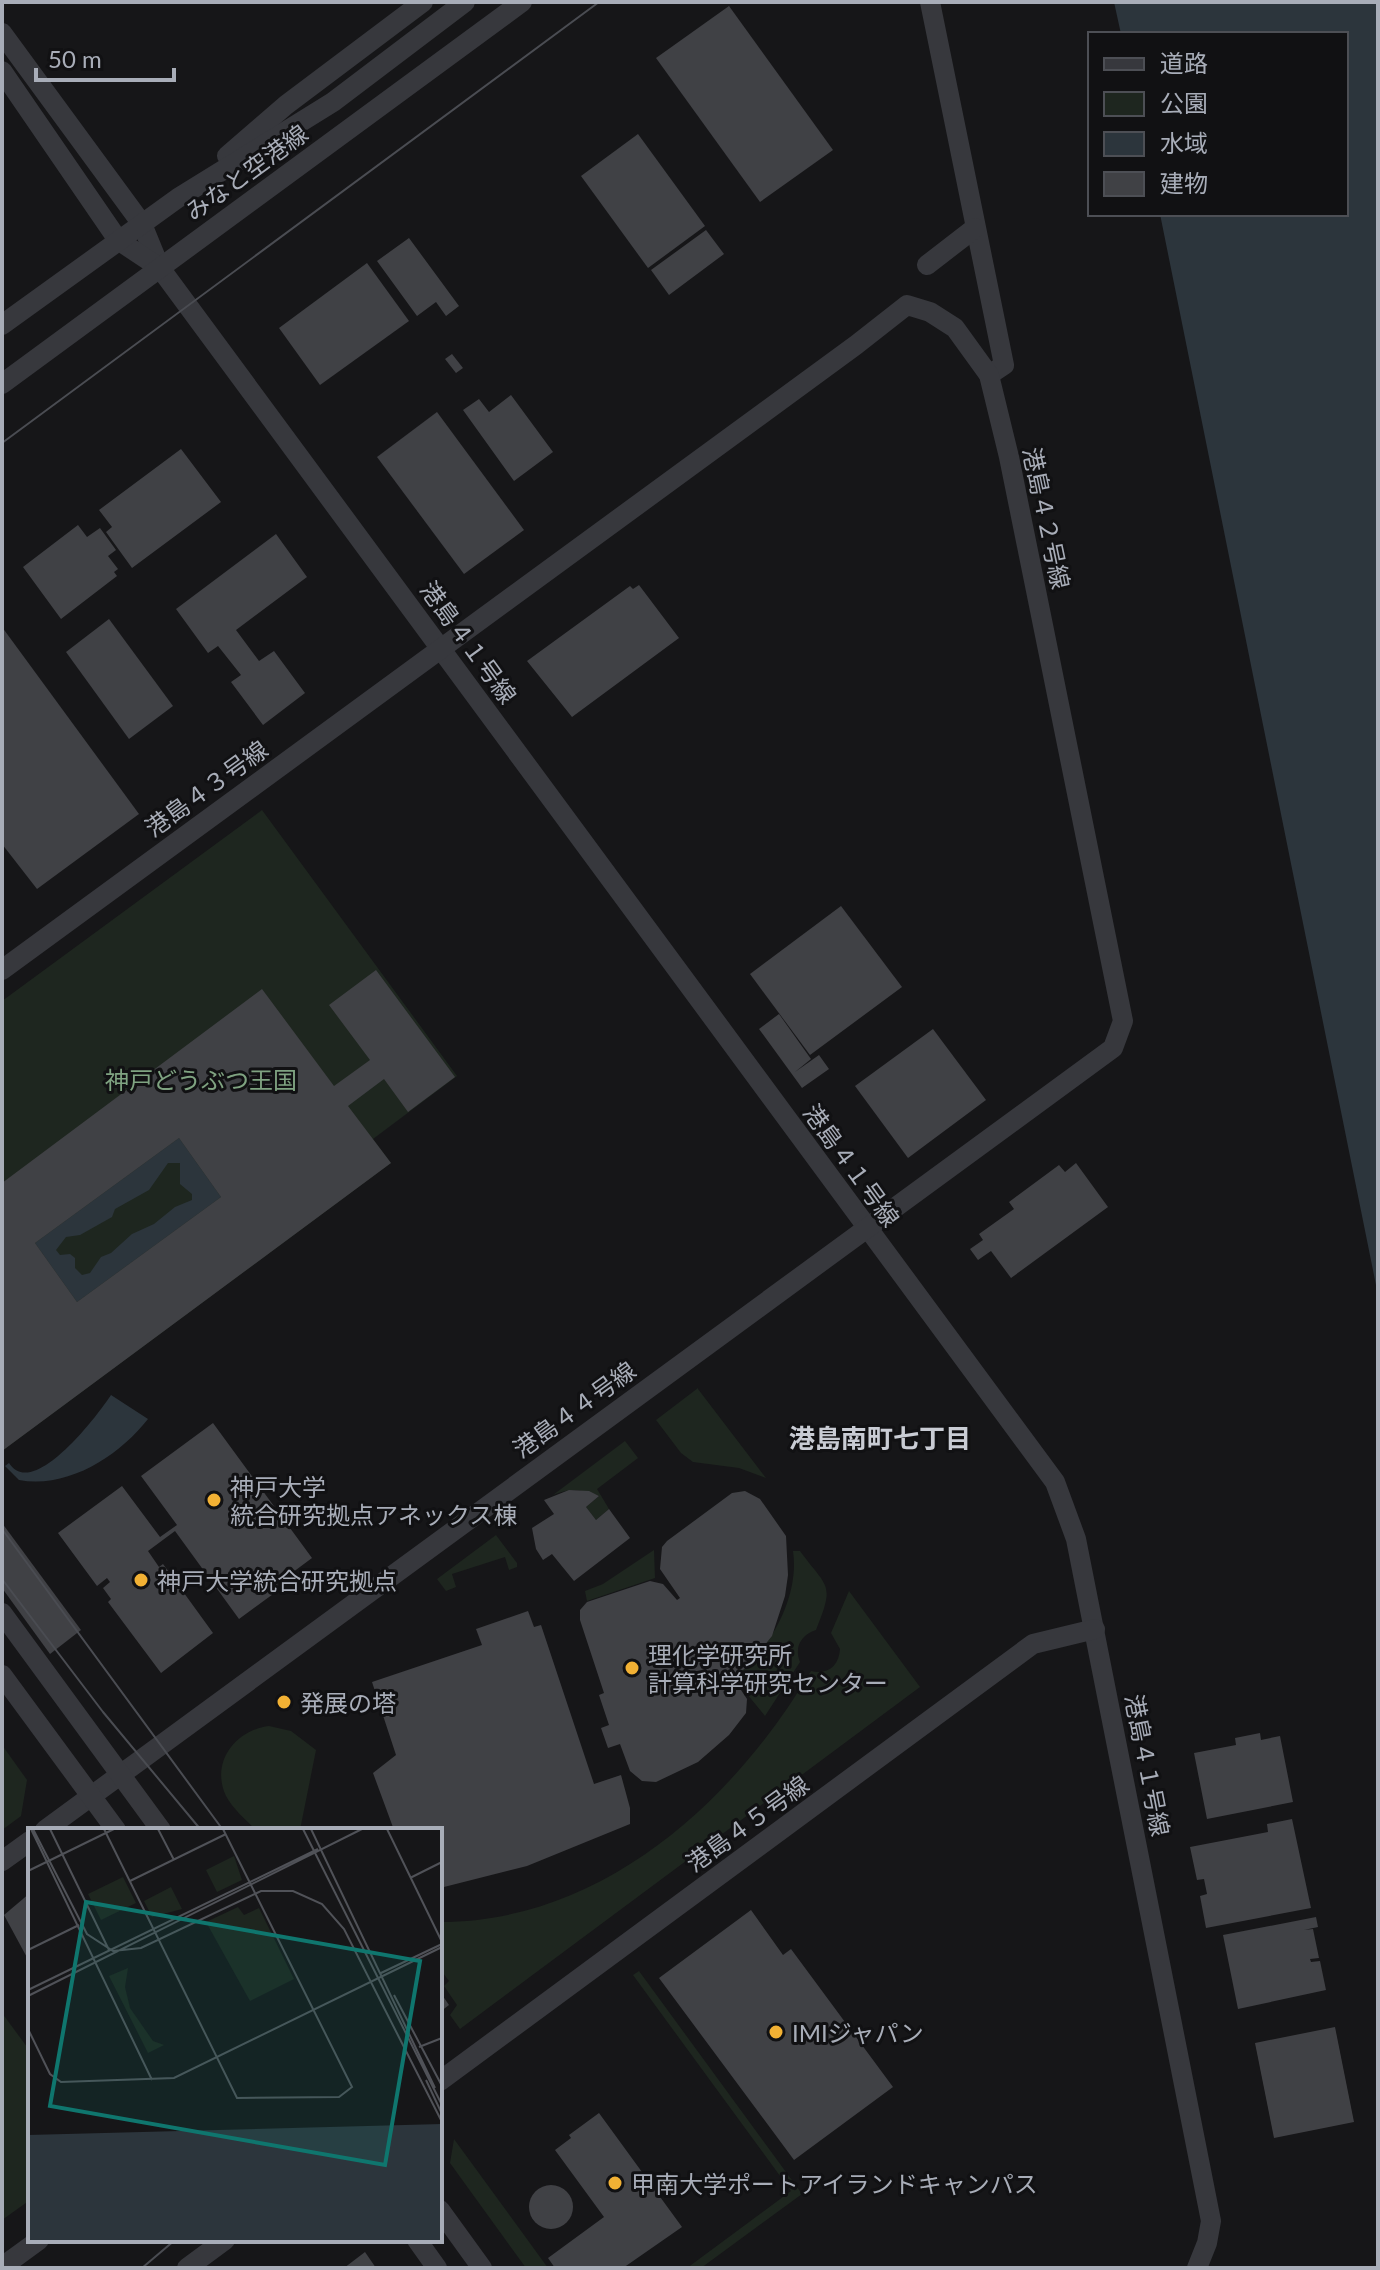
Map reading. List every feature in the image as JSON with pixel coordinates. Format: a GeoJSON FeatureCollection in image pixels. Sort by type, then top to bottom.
{"type":"FeatureCollection","features":[{"type":"Feature","properties":{"kind":"street"},"geometry":{"type":"LineString","coordinates":[[178,198],[286,105],[423,2]]}},
{"type":"Feature","properties":{"kind":"street","name":"みなと空港線"},"geometry":{"type":"LineString","coordinates":[[2,325],[178,198],[333,102],[465,2]]}},
{"type":"Feature","properties":{"kind":"street","name":"みなと空港線"},"geometry":{"type":"LineString","coordinates":[[2,384],[522,2]]}},
{"type":"Feature","properties":{"kind":"street"},"geometry":{"type":"LineString","coordinates":[[930,2],[1004,365],[989,375]]}},
{"type":"Feature","properties":{"kind":"street","name":"港島４１号線"},"geometry":{"type":"LineString","coordinates":[[2,33],[142,224],[160,268],[1055,1482],[1076,1539],[1095,1629],[1211,2221],[1207,2243],[1197,2268]]}},
{"type":"Feature","properties":{"kind":"street"},"geometry":{"type":"LineString","coordinates":[[2,71],[118,240],[160,268]]}},
{"type":"Feature","properties":{"kind":"street"},"geometry":{"type":"LineString","coordinates":[[927,265],[975,228]]}},
{"type":"Feature","properties":{"kind":"street","name":"港島４２号線"},"geometry":{"type":"LineString","coordinates":[[441,648],[907,305],[930,312],[955,328],[989,375],[1009,457],[1123,1021],[1113,1048],[867,1230]]}},
{"type":"Feature","properties":{"kind":"street","name":"港島４３号線"},"geometry":{"type":"LineString","coordinates":[[2,970],[441,648]]}},
{"type":"Feature","properties":{"kind":"street","name":"港島４４号線"},"geometry":{"type":"LineString","coordinates":[[48,1828],[867,1230]]}},
{"type":"Feature","properties":{"kind":"street"},"geometry":{"type":"LineString","coordinates":[[2,1613],[160,1828]]}},
{"type":"Feature","properties":{"kind":"street","name":"港島４５号線"},"geometry":{"type":"LineString","coordinates":[[442,2080],[1033,1644],[1095,1629]]}},
{"type":"Feature","properties":{"kind":"street"},"geometry":{"type":"LineString","coordinates":[[2,1675],[115,1828]]}},
{"type":"Feature","properties":{"kind":"street"},"geometry":{"type":"LineString","coordinates":[[2,1861],[28,1842]]}},
{"type":"Feature","properties":{"kind":"street"},"geometry":{"type":"LineString","coordinates":[[442,2213],[482,2268]]}},
{"type":"Feature","properties":{"kind":"street"},"geometry":{"type":"LineString","coordinates":[[2,2267],[36,2242]]}},
{"type":"Feature","properties":{"kind":"street"},"geometry":{"type":"LineString","coordinates":[[187,2268],[222,2242]]}},
{"type":"Feature","properties":{"kind":"street"},"geometry":{"type":"LineString","coordinates":[[418,2242],[437,2268]]}},
{"type":"Feature","properties":{"kind":"green space","name":"神戸どうぶつ王国"},"geometry":{"type":"Polygon","coordinates":[[[262,810],[457,1076],[373,1139],[391,1163],[2,1451],[2,1001],[262,810]]]}},
{"type":"Feature","properties":{"kind":"green space"},"geometry":{"type":"Polygon","coordinates":[[[698,1388],[766,1478],[739,1468],[693,1462],[681,1453],[656,1420],[698,1388]]]}},
{"type":"Feature","properties":{"kind":"green space"},"geometry":{"type":"Polygon","coordinates":[[[625,1441],[638,1458],[597,1489],[609,1509],[596,1520],[586,1507],[599,1496],[576,1490],[553,1495],[625,1441]]]}},
{"type":"Feature","properties":{"kind":"green space"},"geometry":{"type":"Polygon","coordinates":[[[496,1535],[517,1567],[509,1570],[505,1557],[452,1574],[456,1587],[446,1591],[437,1579],[496,1535]]]}},
{"type":"Feature","properties":{"kind":"green space"},"geometry":{"type":"Polygon","coordinates":[[[654,1550],[655,1578],[587,1601],[585,1591],[603,1584],[654,1550]]]}},
{"type":"Feature","properties":{"kind":"green space"},"geometry":{"type":"Polygon","coordinates":[[[793,1551],[800,1551],[822,1580],[827,1594],[816,1630],[800,1642],[800,1662],[765,1716],[734,1678],[759,1653],[779,1622],[792,1586],[793,1551]]]}},
{"type":"Feature","properties":{"kind":"green space"},"geometry":{"type":"Polygon","coordinates":[[[849,1591],[920,1687],[460,2029],[450,2015],[457,2005],[444,1986],[449,1981],[442,1972],[442,1922],[499,1917],[555,1901],[608,1877],[657,1846],[702,1808],[743,1766],[779,1720],[811,1671],[823,1672],[832,1668],[840,1649],[831,1633],[849,1591]]]}},
{"type":"Feature","properties":{"kind":"green space"},"geometry":{"type":"Polygon","coordinates":[[[269,1726],[291,1731],[316,1750],[300,1828],[254,1828],[226,1796],[221,1771],[224,1760],[237,1741],[269,1726]]]}},
{"type":"Feature","properties":{"kind":"green space"},"geometry":{"type":"Polygon","coordinates":[[[2,1745],[27,1780],[21,1816],[2,1830],[2,1745]]]}},
{"type":"Feature","properties":{"kind":"green space"},"geometry":{"type":"Polygon","coordinates":[[[639,1971],[802,2194],[701,2268],[687,2268],[791,2191],[633,1975],[639,1971]]]}},
{"type":"Feature","properties":{"kind":"green space"},"geometry":{"type":"Polygon","coordinates":[[[2,2013],[28,2048],[28,2201],[2,2220],[2,2013]]]}},
{"type":"Feature","properties":{"kind":"green space"},"geometry":{"type":"Polygon","coordinates":[[[454,2139],[548,2268],[526,2268],[450,2163],[454,2139]]]}},
{"type":"Feature","properties":{"kind":"water"},"geometry":{"type":"Polygon","coordinates":[[[1114,2],[1378,2],[1378,1295],[1160,216],[1348,216],[1348,32],[1121,32],[1114,2]]]}},
{"type":"Feature","properties":{"kind":"water"},"geometry":{"type":"Polygon","coordinates":[[[179,1138],[221,1197],[77,1302],[35,1243],[179,1138]],[[168,1163],[149,1190],[115,1209],[112,1217],[80,1235],[66,1237],[56,1250],[60,1255],[70,1254],[75,1258],[75,1268],[82,1275],[90,1273],[101,1257],[111,1253],[132,1234],[192,1200],[192,1194],[180,1184],[180,1163],[168,1163]]]}},
{"type":"Feature","properties":{"kind":"water"},"geometry":{"type":"Polygon","coordinates":[[[111,1395],[148,1419],[107,1457],[74,1474],[37,1481],[19,1480],[5,1466],[9,1463],[20,1472],[33,1471],[48,1463],[79,1435],[111,1395]]]}},
{"type":"Feature","properties":{"kind":"building"},"geometry":{"type":"Polygon","coordinates":[[[729,6],[833,150],[760,202],[656,58],[729,6]]]}},
{"type":"Feature","properties":{"kind":"building"},"geometry":{"type":"Polygon","coordinates":[[[638,134],[705,226],[648,268],[581,176],[638,134]]]}},
{"type":"Feature","properties":{"kind":"building"},"geometry":{"type":"Polygon","coordinates":[[[706,230],[724,254],[669,295],[651,270],[706,230]]]}},
{"type":"Feature","properties":{"kind":"building"},"geometry":{"type":"Polygon","coordinates":[[[409,238],[459,306],[446,316],[436,302],[417,316],[377,261],[409,238]]]}},
{"type":"Feature","properties":{"kind":"building"},"geometry":{"type":"Polygon","coordinates":[[[367,263],[409,321],[320,385],[279,328],[367,263]]]}},
{"type":"Feature","properties":{"kind":"building"},"geometry":{"type":"Polygon","coordinates":[[[452,354],[463,368],[456,373],[445,359],[452,354]]]}},
{"type":"Feature","properties":{"kind":"building"},"geometry":{"type":"Polygon","coordinates":[[[511,395],[553,452],[514,481],[463,410],[479,399],[489,412],[511,395]]]}},
{"type":"Feature","properties":{"kind":"building"},"geometry":{"type":"Polygon","coordinates":[[[437,412],[524,530],[464,574],[377,457],[437,412]]]}},
{"type":"Feature","properties":{"kind":"building"},"geometry":{"type":"Polygon","coordinates":[[[181,449],[221,502],[132,568],[106,532],[112,527],[99,510],[181,449]]]}},
{"type":"Feature","properties":{"kind":"building"},"geometry":{"type":"Polygon","coordinates":[[[78,525],[87,537],[100,528],[116,550],[108,556],[118,569],[114,572],[117,576],[61,619],[23,567],[78,525]]]}},
{"type":"Feature","properties":{"kind":"building"},"geometry":{"type":"Polygon","coordinates":[[[276,534],[307,577],[236,630],[259,661],[274,651],[305,693],[263,725],[231,682],[241,675],[218,646],[208,653],[176,609],[276,534]]]}},
{"type":"Feature","properties":{"kind":"building"},"geometry":{"type":"Polygon","coordinates":[[[639,585],[679,638],[572,717],[527,661],[630,586],[633,589],[639,585]]]}},
{"type":"Feature","properties":{"kind":"building"},"geometry":{"type":"Polygon","coordinates":[[[109,619],[173,706],[129,739],[66,652],[109,619]]]}},
{"type":"Feature","properties":{"kind":"building"},"geometry":{"type":"Polygon","coordinates":[[[2,627],[139,814],[37,889],[2,844],[2,627]]]}},
{"type":"Feature","properties":{"kind":"building"},"geometry":{"type":"Polygon","coordinates":[[[841,906],[902,987],[810,1055],[750,974],[841,906]]]}},
{"type":"Feature","properties":{"kind":"building"},"geometry":{"type":"Polygon","coordinates":[[[376,970],[455,1077],[408,1112],[384,1079],[348,1106],[391,1163],[2,1451],[2,1183],[262,989],[334,1086],[370,1060],[329,1005],[376,970]],[[179,1138],[35,1243],[77,1302],[221,1197],[179,1138]]]}},
{"type":"Feature","properties":{"kind":"building"},"geometry":{"type":"Polygon","coordinates":[[[779,1014],[811,1059],[795,1072],[819,1055],[829,1069],[802,1088],[759,1029],[779,1014]]]}},
{"type":"Feature","properties":{"kind":"building"},"geometry":{"type":"Polygon","coordinates":[[[933,1029],[986,1100],[908,1158],[855,1086],[933,1029]]]}},
{"type":"Feature","properties":{"kind":"building"},"geometry":{"type":"Polygon","coordinates":[[[1076,1163],[1108,1207],[1011,1278],[991,1251],[978,1260],[970,1249],[983,1240],[979,1234],[1014,1209],[1009,1202],[1059,1165],[1065,1172],[1076,1163]]]}},
{"type":"Feature","properties":{"kind":"building"},"geometry":{"type":"Polygon","coordinates":[[[213,1423],[312,1558],[277,1584],[280,1589],[239,1619],[175,1531],[148,1551],[159,1567],[163,1564],[213,1633],[161,1673],[108,1602],[111,1599],[103,1588],[110,1582],[107,1578],[97,1586],[58,1533],[122,1486],[160,1537],[177,1525],[141,1476],[213,1423]]]}},
{"type":"Feature","properties":{"kind":"building"},"geometry":{"type":"Polygon","coordinates":[[[569,1490],[589,1491],[599,1496],[586,1507],[596,1520],[609,1509],[630,1538],[574,1581],[552,1554],[543,1560],[536,1549],[532,1528],[554,1514],[544,1500],[569,1490]]]}},
{"type":"Feature","properties":{"kind":"building"},"geometry":{"type":"Polygon","coordinates":[[[745,1491],[760,1499],[786,1536],[788,1575],[785,1596],[772,1636],[748,1666],[733,1678],[747,1699],[746,1713],[729,1735],[698,1762],[656,1782],[642,1781],[630,1771],[620,1744],[608,1748],[601,1728],[609,1725],[599,1695],[604,1693],[580,1620],[580,1610],[587,1602],[650,1581],[663,1584],[677,1600],[680,1598],[660,1569],[662,1547],[732,1493],[745,1491]]]}},
{"type":"Feature","properties":{"kind":"building"},"geometry":{"type":"Polygon","coordinates":[[[2,1523],[81,1630],[50,1654],[2,1588],[2,1523]]]}},
{"type":"Feature","properties":{"kind":"building"},"geometry":{"type":"Polygon","coordinates":[[[528,1611],[534,1627],[541,1625],[594,1784],[621,1775],[630,1808],[630,1824],[527,1866],[442,1887],[442,1828],[393,1828],[373,1773],[396,1755],[372,1682],[482,1645],[476,1629],[528,1611]]]}},
{"type":"Feature","properties":{"kind":"building"},"geometry":{"type":"Polygon","coordinates":[[[1260,1733],[1261,1740],[1280,1736],[1293,1802],[1207,1819],[1194,1753],[1236,1745],[1235,1738],[1260,1733]]]}},
{"type":"Feature","properties":{"kind":"building"},"geometry":{"type":"Polygon","coordinates":[[[1292,1819],[1311,1908],[1206,1928],[1200,1896],[1207,1894],[1204,1879],[1197,1880],[1190,1847],[1268,1832],[1267,1824],[1292,1819]]]}},
{"type":"Feature","properties":{"kind":"building"},"geometry":{"type":"Polygon","coordinates":[[[28,1895],[28,1959],[4,1915],[28,1895]]]}},
{"type":"Feature","properties":{"kind":"building","name":"IMIジャパン"},"geometry":{"type":"Polygon","coordinates":[[[751,1910],[783,1955],[791,1949],[893,2087],[794,2160],[659,1978],[751,1910]]]}},
{"type":"Feature","properties":{"kind":"building"},"geometry":{"type":"Polygon","coordinates":[[[1316,1917],[1318,1927],[1304,1930],[1313,1929],[1319,1958],[1310,1959],[1311,1962],[1320,1961],[1326,1990],[1238,2009],[1223,1935],[1316,1917]]]}},
{"type":"Feature","properties":{"kind":"building"},"geometry":{"type":"Polygon","coordinates":[[[442,1995],[449,2005],[442,2010],[442,1995]]]}},
{"type":"Feature","properties":{"kind":"building"},"geometry":{"type":"Polygon","coordinates":[[[1335,2027],[1354,2122],[1274,2138],[1255,2043],[1335,2027]]]}},
{"type":"Feature","properties":{"kind":"building","name":"甲南大学ポートアイランドキャンパス"},"geometry":{"type":"Polygon","coordinates":[[[599,2113],[682,2227],[623,2268],[555,2268],[548,2258],[604,2217],[555,2150],[571,2138],[569,2135],[599,2113]]]}},
{"type":"Feature","properties":{"kind":"building"},"geometry":{"type":"Polygon","coordinates":[[[551,2185],[566,2192],[573,2207],[566,2222],[551,2229],[536,2222],[529,2207],[536,2192],[551,2185]]]}},
{"type":"Feature","properties":{"kind":"building"},"geometry":{"type":"Polygon","coordinates":[[[365,2252],[376,2268],[344,2268],[365,2252]]]}},
{"type":"Feature","properties":{"kind":"tram line"},"geometry":{"type":"LineString","coordinates":[[2,443],[599,2]]}},
{"type":"Feature","properties":{"kind":"tram line"},"geometry":{"type":"LineString","coordinates":[[2,1529],[222,1828]]}},
{"type":"Feature","properties":{"kind":"tram line"},"geometry":{"type":"LineString","coordinates":[[2,1579],[103,1712],[199,1828]]}},
{"type":"Feature","properties":{"kind":"tram line"},"geometry":{"type":"LineString","coordinates":[[142,2268],[173,2242]]}},
{"type":"Feature","properties":{"kind":"place","name":"神戸大学 統合研究拠点アネックス棟"},"geometry":{"type":"Point","coordinates":[214,1500]}},
{"type":"Feature","properties":{"kind":"place","name":"神戸大学統合研究拠点"},"geometry":{"type":"Point","coordinates":[141,1580]}},
{"type":"Feature","properties":{"kind":"place","name":"理化学研究所 計算科学研究センター"},"geometry":{"type":"Point","coordinates":[632,1668]}},
{"type":"Feature","properties":{"kind":"place","name":"発展の塔"},"geometry":{"type":"Point","coordinates":[284,1702]}},
{"type":"Feature","properties":{"kind":"place","name":"IMIジャパン"},"geometry":{"type":"Point","coordinates":[776,2032]}},
{"type":"Feature","properties":{"kind":"place","name":"甲南大学ポートアイランドキャンパス"},"geometry":{"type":"Point","coordinates":[615,2183]}},
{"type":"Feature","properties":{"kind":"district","name":"港島南町七丁目"},"geometry":{"type":"Point","coordinates":[880,1438]}}]}
